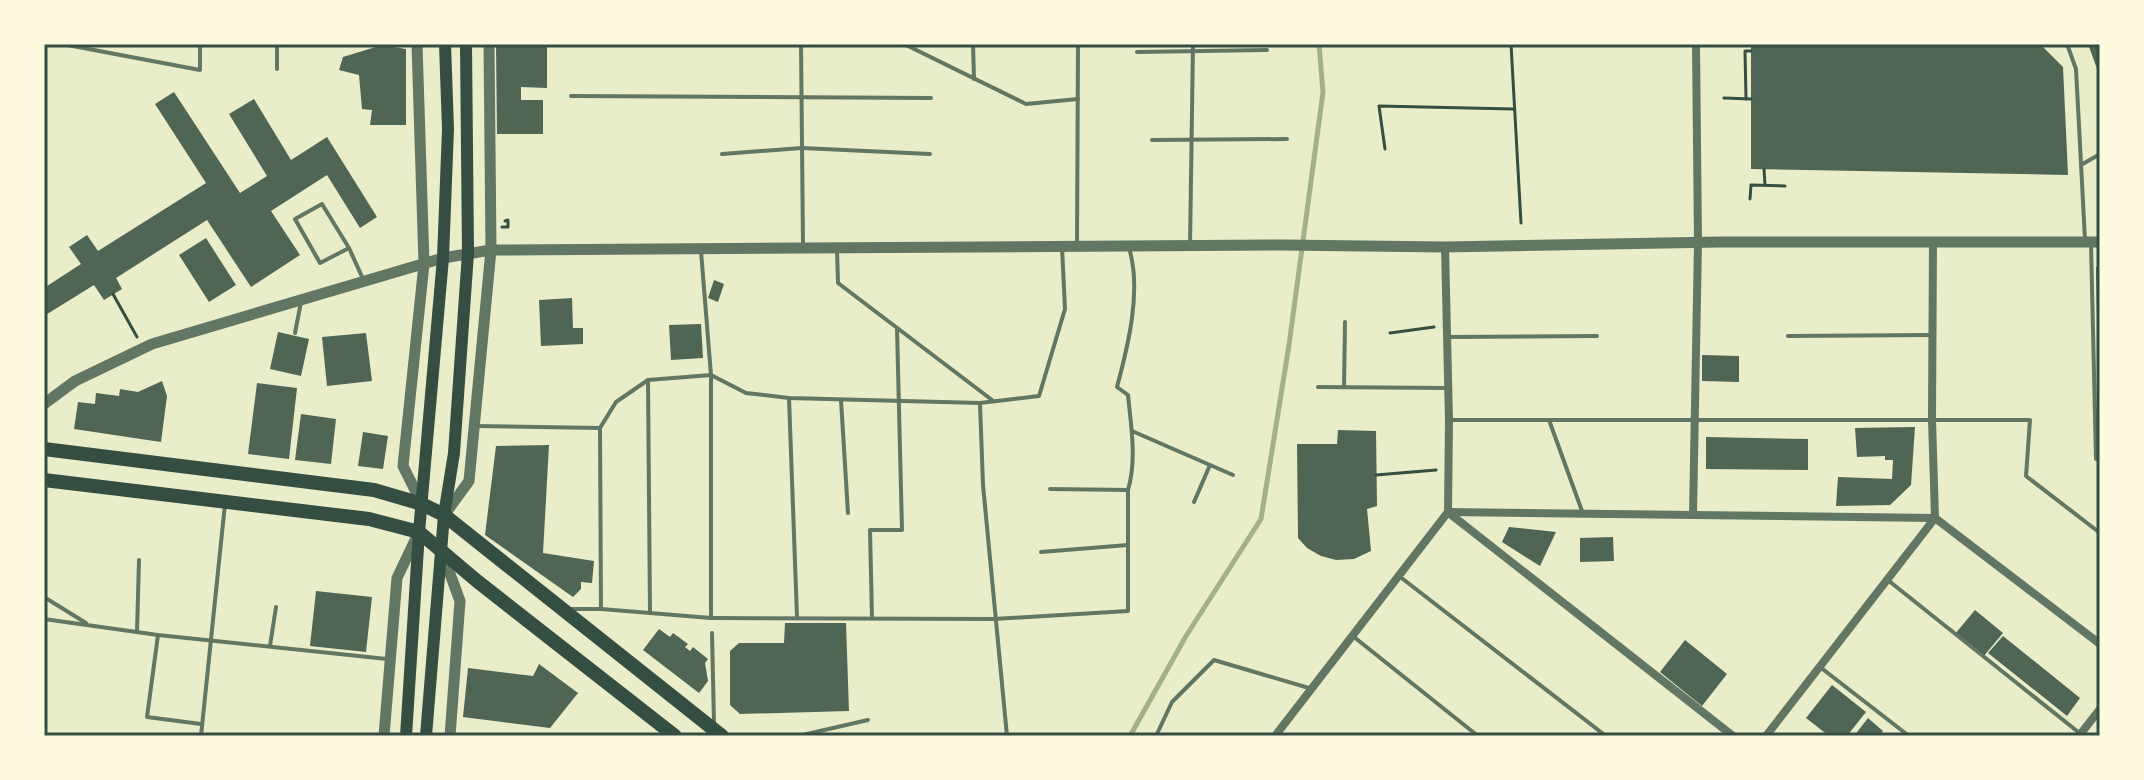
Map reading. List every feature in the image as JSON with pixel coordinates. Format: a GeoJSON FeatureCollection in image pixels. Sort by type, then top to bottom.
{"type":"FeatureCollection","features":[{"type":"Feature","properties":{"kind":"main road"},"geometry":{"type":"LineString","coordinates":[[406,736],[419,532],[443,258],[448,129],[445,44]]}},
{"type":"Feature","properties":{"kind":"main road"},"geometry":{"type":"LineString","coordinates":[[426,736],[444,515],[454,453],[468,253],[466,44]]}},
{"type":"Feature","properties":{"kind":"main road"},"geometry":{"type":"LineString","coordinates":[[44,449],[374,490],[422,504],[444,515],[718,733]]}},
{"type":"Feature","properties":{"kind":"main road"},"geometry":{"type":"LineString","coordinates":[[44,480],[369,519],[419,532],[675,736]]}},
{"type":"Feature","properties":{"kind":"street"},"geometry":{"type":"LineString","coordinates":[[417,44],[424,264],[403,466],[422,504]]}},
{"type":"Feature","properties":{"kind":"street"},"geometry":{"type":"LineString","coordinates":[[444,515],[469,481],[491,250],[489,44]]}},
{"type":"Feature","properties":{"kind":"street"},"geometry":{"type":"LineString","coordinates":[[1693,515],[1698,242],[1696,44]]}},
{"type":"Feature","properties":{"kind":"street"},"geometry":{"type":"LineString","coordinates":[[1766,736],[1935,518],[1933,241]]}},
{"type":"Feature","properties":{"kind":"street"},"geometry":{"type":"LineString","coordinates":[[44,404],[75,381],[143,348],[443,258],[491,250],[2092,242]]}},
{"type":"Feature","properties":{"kind":"street"},"geometry":{"type":"LineString","coordinates":[[1275,736],[1448,512],[1449,388],[1445,247]]}},
{"type":"Feature","properties":{"kind":"street"},"geometry":{"type":"LineString","coordinates":[[1448,512],[1935,518],[2100,644]]}},
{"type":"Feature","properties":{"kind":"street"},"geometry":{"type":"LineString","coordinates":[[1448,512],[1733,736]]}},
{"type":"Feature","properties":{"kind":"street"},"geometry":{"type":"LineString","coordinates":[[384,736],[397,578],[419,532]]}},
{"type":"Feature","properties":{"kind":"street"},"geometry":{"type":"LineString","coordinates":[[441,549],[460,601],[450,736]]}},
{"type":"Feature","properties":{"kind":"street"},"geometry":{"type":"LineString","coordinates":[[2081,735],[2100,709]]}},
{"type":"Feature","properties":{"kind":"lane"},"geometry":{"type":"LineString","coordinates":[[62,44],[200,70],[200,44]]}},
{"type":"Feature","properties":{"kind":"lane"},"geometry":{"type":"LineString","coordinates":[[277,44],[277,69]]}},
{"type":"Feature","properties":{"kind":"lane"},"geometry":{"type":"LineString","coordinates":[[801,44],[803,247]]}},
{"type":"Feature","properties":{"kind":"lane"},"geometry":{"type":"LineString","coordinates":[[904,44],[1026,104],[1078,99]]}},
{"type":"Feature","properties":{"kind":"lane"},"geometry":{"type":"LineString","coordinates":[[973,44],[974,79]]}},
{"type":"Feature","properties":{"kind":"lane"},"geometry":{"type":"LineString","coordinates":[[1077,246],[1078,44]]}},
{"type":"Feature","properties":{"kind":"lane"},"geometry":{"type":"LineString","coordinates":[[1190,246],[1193,44]]}},
{"type":"Feature","properties":{"kind":"lane"},"geometry":{"type":"LineString","coordinates":[[2067,44],[2076,69],[2081,165],[2092,242],[2096,459]]}},
{"type":"Feature","properties":{"kind":"lane"},"geometry":{"type":"LineString","coordinates":[[1137,52],[1267,50]]}},
{"type":"Feature","properties":{"kind":"lane"},"geometry":{"type":"LineString","coordinates":[[571,96],[931,98]]}},
{"type":"Feature","properties":{"kind":"lane"},"geometry":{"type":"LineString","coordinates":[[1152,140],[1287,139]]}},
{"type":"Feature","properties":{"kind":"lane"},"geometry":{"type":"LineString","coordinates":[[722,154],[802,148],[930,154]]}},
{"type":"Feature","properties":{"kind":"lane"},"geometry":{"type":"LineString","coordinates":[[2081,165],[2100,154]]}},
{"type":"Feature","properties":{"kind":"lane"},"geometry":{"type":"LineString","coordinates":[[349,248],[320,263],[295,219],[322,204],[349,248],[364,281]]}},
{"type":"Feature","properties":{"kind":"lane"},"geometry":{"type":"LineString","coordinates":[[601,609],[600,428],[616,402],[648,380],[711,375],[746,393],[789,398],[980,403],[1039,396],[1065,309],[1062,246]]}},
{"type":"Feature","properties":{"kind":"lane"},"geometry":{"type":"LineString","coordinates":[[563,610],[601,609],[711,618],[994,619],[1128,611],[1128,490],[1133,474],[1132,431],[1128,395],[1117,387],[1130,336],[1134,263],[1128,246]]}},
{"type":"Feature","properties":{"kind":"lane"},"geometry":{"type":"LineString","coordinates":[[837,247],[838,283],[994,401]]}},
{"type":"Feature","properties":{"kind":"lane"},"geometry":{"type":"LineString","coordinates":[[701,248],[711,375],[711,618]]}},
{"type":"Feature","properties":{"kind":"lane"},"geometry":{"type":"LineString","coordinates":[[295,333],[301,300]]}},
{"type":"Feature","properties":{"kind":"lane"},"geometry":{"type":"LineString","coordinates":[[1344,387],[1345,322]]}},
{"type":"Feature","properties":{"kind":"lane"},"geometry":{"type":"LineString","coordinates":[[872,618],[870,530],[902,530],[897,328]]}},
{"type":"Feature","properties":{"kind":"lane"},"geometry":{"type":"LineString","coordinates":[[1788,336],[1933,335]]}},
{"type":"Feature","properties":{"kind":"lane"},"geometry":{"type":"LineString","coordinates":[[1447,337],[1597,336]]}},
{"type":"Feature","properties":{"kind":"lane"},"geometry":{"type":"LineString","coordinates":[[648,380],[650,613]]}},
{"type":"Feature","properties":{"kind":"lane"},"geometry":{"type":"LineString","coordinates":[[1318,387],[1449,388]]}},
{"type":"Feature","properties":{"kind":"lane"},"geometry":{"type":"LineString","coordinates":[[789,398],[797,617]]}},
{"type":"Feature","properties":{"kind":"lane"},"geometry":{"type":"LineString","coordinates":[[841,400],[848,513]]}},
{"type":"Feature","properties":{"kind":"lane"},"geometry":{"type":"LineString","coordinates":[[980,403],[983,485],[1007,736]]}},
{"type":"Feature","properties":{"kind":"lane"},"geometry":{"type":"LineString","coordinates":[[1449,420],[2030,420],[2026,476],[2100,533]]}},
{"type":"Feature","properties":{"kind":"lane"},"geometry":{"type":"LineString","coordinates":[[1549,420],[1583,513]]}},
{"type":"Feature","properties":{"kind":"lane"},"geometry":{"type":"LineString","coordinates":[[473,426],[600,428]]}},
{"type":"Feature","properties":{"kind":"lane"},"geometry":{"type":"LineString","coordinates":[[1132,431],[1233,475]]}},
{"type":"Feature","properties":{"kind":"lane"},"geometry":{"type":"LineString","coordinates":[[1194,502],[1210,465]]}},
{"type":"Feature","properties":{"kind":"lane"},"geometry":{"type":"LineString","coordinates":[[1050,489],[1128,490]]}},
{"type":"Feature","properties":{"kind":"lane"},"geometry":{"type":"LineString","coordinates":[[201,736],[225,502]]}},
{"type":"Feature","properties":{"kind":"lane"},"geometry":{"type":"LineString","coordinates":[[1041,552],[1128,545]]}},
{"type":"Feature","properties":{"kind":"lane"},"geometry":{"type":"LineString","coordinates":[[137,632],[139,560]]}},
{"type":"Feature","properties":{"kind":"lane"},"geometry":{"type":"LineString","coordinates":[[1399,576],[1606,736]]}},
{"type":"Feature","properties":{"kind":"lane"},"geometry":{"type":"LineString","coordinates":[[1888,581],[2081,735]]}},
{"type":"Feature","properties":{"kind":"lane"},"geometry":{"type":"LineString","coordinates":[[44,597],[88,624]]}},
{"type":"Feature","properties":{"kind":"lane"},"geometry":{"type":"LineString","coordinates":[[270,646],[276,607]]}},
{"type":"Feature","properties":{"kind":"lane"},"geometry":{"type":"LineString","coordinates":[[44,619],[158,635],[391,659]]}},
{"type":"Feature","properties":{"kind":"lane"},"geometry":{"type":"LineString","coordinates":[[712,633],[718,733]]}},
{"type":"Feature","properties":{"kind":"lane"},"geometry":{"type":"LineString","coordinates":[[158,635],[147,717],[202,725]]}},
{"type":"Feature","properties":{"kind":"lane"},"geometry":{"type":"LineString","coordinates":[[1352,636],[1478,736]]}},
{"type":"Feature","properties":{"kind":"lane"},"geometry":{"type":"LineString","coordinates":[[1156,736],[1172,702],[1214,660],[1311,689]]}},
{"type":"Feature","properties":{"kind":"lane"},"geometry":{"type":"LineString","coordinates":[[1820,667],[1909,736]]}},
{"type":"Feature","properties":{"kind":"lane"},"geometry":{"type":"LineString","coordinates":[[798,736],[868,720]]}},
{"type":"Feature","properties":{"kind":"path"},"geometry":{"type":"LineString","coordinates":[[1511,44],[1521,223]]}},
{"type":"Feature","properties":{"kind":"path"},"geometry":{"type":"LineString","coordinates":[[1724,98],[1748,99],[1745,51],[1751,51]]}},
{"type":"Feature","properties":{"kind":"path"},"geometry":{"type":"LineString","coordinates":[[1385,149],[1379,106],[1513,109]]}},
{"type":"Feature","properties":{"kind":"path"},"geometry":{"type":"LineString","coordinates":[[1764,169],[1765,185]]}},
{"type":"Feature","properties":{"kind":"path"},"geometry":{"type":"LineString","coordinates":[[1750,199],[1751,185],[1785,186]]}},
{"type":"Feature","properties":{"kind":"path"},"geometry":{"type":"LineString","coordinates":[[502,227],[508,227],[508,220],[504,221]]}},
{"type":"Feature","properties":{"kind":"path"},"geometry":{"type":"LineString","coordinates":[[113,294],[143,348]]}},
{"type":"Feature","properties":{"kind":"path"},"geometry":{"type":"LineString","coordinates":[[1390,333],[1447,325]]}},
{"type":"Feature","properties":{"kind":"path"},"geometry":{"type":"LineString","coordinates":[[1376,475],[1449,469]]}},
{"type":"Feature","properties":{"kind":"building"},"geometry":{"type":"Polygon","coordinates":[[[496,44],[547,44],[547,88],[521,87],[521,100],[543,100],[543,134],[497,134],[496,44]]]}},
{"type":"Feature","properties":{"kind":"building"},"geometry":{"type":"Polygon","coordinates":[[[1751,44],[2040,44],[2063,67],[2068,175],[1751,169],[1751,44]]]}},
{"type":"Feature","properties":{"kind":"building"},"geometry":{"type":"Polygon","coordinates":[[[2088,44],[2100,44],[2100,77],[2088,44]]]}},
{"type":"Feature","properties":{"kind":"building"},"geometry":{"type":"Polygon","coordinates":[[[382,45],[406,49],[406,125],[370,125],[372,110],[362,109],[359,75],[339,70],[343,57],[382,45]]]}},
{"type":"Feature","properties":{"kind":"building"},"geometry":{"type":"Polygon","coordinates":[[[174,92],[240,193],[267,176],[229,114],[254,99],[291,160],[327,137],[377,217],[360,228],[327,175],[271,211],[300,255],[251,287],[207,220],[116,278],[122,289],[104,300],[94,285],[44,316],[44,288],[81,264],[69,247],[87,235],[98,251],[206,183],[155,104],[174,92]]]}},
{"type":"Feature","properties":{"kind":"building"},"geometry":{"type":"Polygon","coordinates":[[[206,238],[236,285],[209,302],[179,255],[206,238]]]}},
{"type":"Feature","properties":{"kind":"building"},"geometry":{"type":"Polygon","coordinates":[[[2096,267],[2100,267],[2100,320],[2097,320],[2096,267]]]}},
{"type":"Feature","properties":{"kind":"building"},"geometry":{"type":"Polygon","coordinates":[[[714,280],[724,284],[718,302],[708,298],[714,280]]]}},
{"type":"Feature","properties":{"kind":"building"},"geometry":{"type":"Polygon","coordinates":[[[572,298],[573,328],[583,328],[583,344],[541,346],[539,300],[572,298]]]}},
{"type":"Feature","properties":{"kind":"building"},"geometry":{"type":"Polygon","coordinates":[[[701,324],[703,358],[671,360],[669,325],[701,324]]]}},
{"type":"Feature","properties":{"kind":"building"},"geometry":{"type":"Polygon","coordinates":[[[278,332],[309,339],[301,376],[270,369],[278,332]]]}},
{"type":"Feature","properties":{"kind":"building"},"geometry":{"type":"Polygon","coordinates":[[[366,333],[372,381],[327,386],[322,337],[366,333]]]}},
{"type":"Feature","properties":{"kind":"building"},"geometry":{"type":"Polygon","coordinates":[[[1702,355],[1739,356],[1739,382],[1702,381],[1702,355]]]}},
{"type":"Feature","properties":{"kind":"building"},"geometry":{"type":"Polygon","coordinates":[[[162,381],[167,396],[161,442],[74,429],[78,402],[95,404],[96,393],[119,396],[120,389],[138,392],[162,381]]]}},
{"type":"Feature","properties":{"kind":"building"},"geometry":{"type":"Polygon","coordinates":[[[257,383],[297,388],[289,459],[248,454],[257,383]]]}},
{"type":"Feature","properties":{"kind":"building"},"geometry":{"type":"Polygon","coordinates":[[[301,414],[336,419],[331,464],[295,460],[301,414]]]}},
{"type":"Feature","properties":{"kind":"building"},"geometry":{"type":"Polygon","coordinates":[[[1915,427],[1911,485],[1890,505],[1836,506],[1838,477],[1892,479],[1893,460],[1885,460],[1885,456],[1857,457],[1855,428],[1915,427]]]}},
{"type":"Feature","properties":{"kind":"building"},"geometry":{"type":"Polygon","coordinates":[[[1338,430],[1376,431],[1377,506],[1367,509],[1371,551],[1354,559],[1336,560],[1307,548],[1298,538],[1297,444],[1337,444],[1338,430]]]}},
{"type":"Feature","properties":{"kind":"building"},"geometry":{"type":"Polygon","coordinates":[[[363,432],[388,436],[383,469],[358,466],[363,432]]]}},
{"type":"Feature","properties":{"kind":"building"},"geometry":{"type":"Polygon","coordinates":[[[1706,437],[1808,439],[1808,470],[1706,469],[1706,437]]]}},
{"type":"Feature","properties":{"kind":"building"},"geometry":{"type":"Polygon","coordinates":[[[549,445],[543,553],[594,561],[592,583],[581,582],[581,589],[573,597],[485,535],[496,446],[549,445]]]}},
{"type":"Feature","properties":{"kind":"building"},"geometry":{"type":"Polygon","coordinates":[[[1509,527],[1556,532],[1540,566],[1502,542],[1509,527]]]}},
{"type":"Feature","properties":{"kind":"building"},"geometry":{"type":"Polygon","coordinates":[[[1613,537],[1614,561],[1580,562],[1580,538],[1613,537]]]}},
{"type":"Feature","properties":{"kind":"building"},"geometry":{"type":"Polygon","coordinates":[[[316,591],[372,597],[366,652],[310,646],[316,591]]]}},
{"type":"Feature","properties":{"kind":"building"},"geometry":{"type":"Polygon","coordinates":[[[1975,610],[2003,633],[1983,657],[1955,634],[1975,610]]]}},
{"type":"Feature","properties":{"kind":"building"},"geometry":{"type":"Polygon","coordinates":[[[785,623],[846,623],[849,711],[740,714],[730,705],[730,651],[739,643],[784,643],[785,623]]]}},
{"type":"Feature","properties":{"kind":"building"},"geometry":{"type":"Polygon","coordinates":[[[659,629],[670,637],[673,633],[688,644],[685,647],[690,651],[693,647],[708,659],[705,663],[708,681],[699,693],[643,650],[659,629]]]}},
{"type":"Feature","properties":{"kind":"building"},"geometry":{"type":"Polygon","coordinates":[[[2003,636],[2080,698],[2067,716],[1988,653],[2003,636]]]}},
{"type":"Feature","properties":{"kind":"building"},"geometry":{"type":"Polygon","coordinates":[[[1685,640],[1727,674],[1702,706],[1660,672],[1685,640]]]}},
{"type":"Feature","properties":{"kind":"building"},"geometry":{"type":"Polygon","coordinates":[[[539,664],[578,693],[550,728],[463,717],[468,668],[533,676],[539,664]]]}},
{"type":"Feature","properties":{"kind":"building"},"geometry":{"type":"Polygon","coordinates":[[[1832,685],[1866,712],[1847,736],[1829,736],[1806,718],[1832,685]]]}},
{"type":"Feature","properties":{"kind":"building"},"geometry":{"type":"Polygon","coordinates":[[[1868,718],[1883,731],[1879,736],[1854,736],[1868,718]]]}},
{"type":"Feature","properties":{"kind":"waterway"},"geometry":{"type":"LineString","coordinates":[[1130,736],[1186,636],[1261,519],[1289,345],[1323,92],[1319,44]]}}]}
